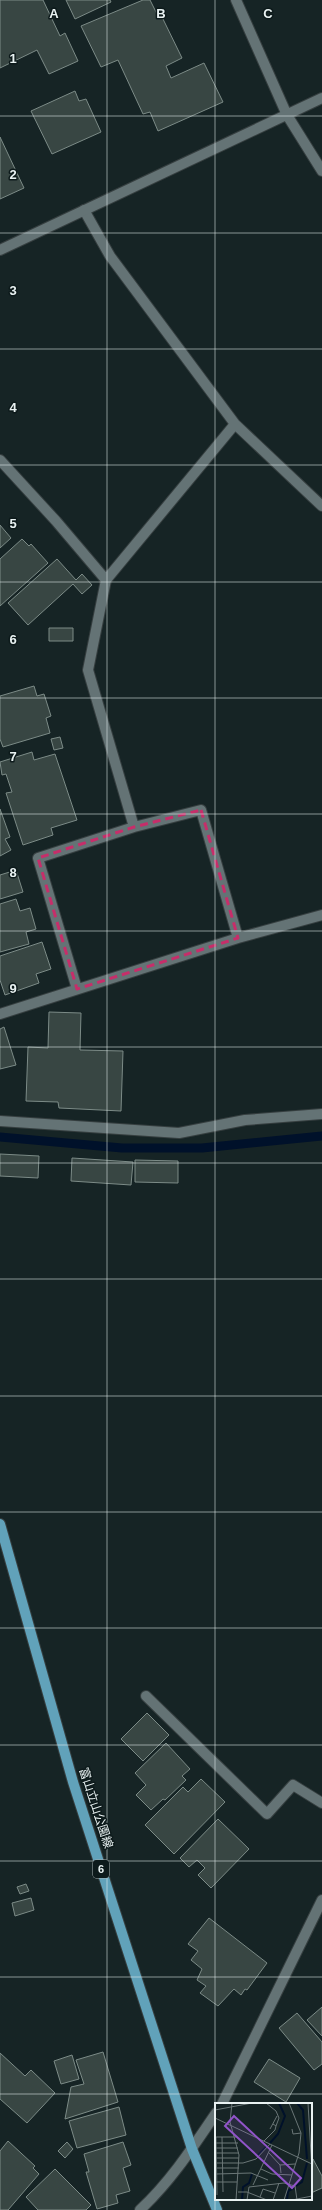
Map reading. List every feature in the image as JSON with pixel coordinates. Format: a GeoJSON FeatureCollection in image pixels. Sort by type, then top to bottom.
{"type":"FeatureCollection","features":[{"type":"Feature","properties":{"kind":"main road","name":"富山立山公園線"},"geometry":{"type":"LineString","coordinates":[[0,1524],[73,1782],[192,2149],[217,2210]]}},
{"type":"Feature","properties":{"kind":"street"},"geometry":{"type":"LineString","coordinates":[[236,0],[287,115],[322,171]]}},
{"type":"Feature","properties":{"kind":"street"},"geometry":{"type":"LineString","coordinates":[[0,250],[322,98]]}},
{"type":"Feature","properties":{"kind":"street"},"geometry":{"type":"LineString","coordinates":[[84,210],[110,256],[235,424],[322,506]]}},
{"type":"Feature","properties":{"kind":"street"},"geometry":{"type":"LineString","coordinates":[[134,826],[88,670],[106,580],[235,424]]}},
{"type":"Feature","properties":{"kind":"street"},"geometry":{"type":"LineString","coordinates":[[0,460],[56,521],[106,580]]}},
{"type":"Feature","properties":{"kind":"street"},"geometry":{"type":"LineString","coordinates":[[77,989],[38,858],[134,826],[201,810],[238,938]]}},
{"type":"Feature","properties":{"kind":"street"},"geometry":{"type":"LineString","coordinates":[[0,1014],[238,938],[322,915]]}},
{"type":"Feature","properties":{"kind":"street"},"geometry":{"type":"LineString","coordinates":[[0,1121],[179,1132],[245,1120],[322,1114]]}},
{"type":"Feature","properties":{"kind":"street"},"geometry":{"type":"LineString","coordinates":[[146,1696],[267,1814],[293,1784],[322,1803]]}},
{"type":"Feature","properties":{"kind":"street"},"geometry":{"type":"LineString","coordinates":[[222,2103],[322,1900]]}},
{"type":"Feature","properties":{"kind":"street"},"geometry":{"type":"LineString","coordinates":[[140,2210],[161,2191],[215,2114]]}},
{"type":"Feature","properties":{"kind":"highlighted area"},"geometry":{"type":"Polygon","coordinates":[[[201,810],[238,938],[77,989],[38,858],[134,827],[201,810]]]}},
{"type":"Feature","properties":{"kind":"building"},"geometry":{"type":"Polygon","coordinates":[[[0,0],[43,0],[60,36],[65,33],[78,61],[49,74],[37,50],[0,68],[0,0]]]}},
{"type":"Feature","properties":{"kind":"building"},"geometry":{"type":"Polygon","coordinates":[[[66,0],[110,0],[111,2],[75,19],[66,0]]]}},
{"type":"Feature","properties":{"kind":"building"},"geometry":{"type":"Polygon","coordinates":[[[143,0],[150,0],[159,18],[162,17],[182,58],[166,66],[171,78],[204,63],[223,102],[158,131],[150,112],[143,114],[118,60],[101,67],[81,26],[143,0]]]}},
{"type":"Feature","properties":{"kind":"building"},"geometry":{"type":"Polygon","coordinates":[[[75,91],[79,101],[86,99],[101,132],[52,154],[31,111],[75,91]]]}},
{"type":"Feature","properties":{"kind":"building"},"geometry":{"type":"Polygon","coordinates":[[[0,137],[24,188],[0,199],[0,137]]]}},
{"type":"Feature","properties":{"kind":"building"},"geometry":{"type":"Polygon","coordinates":[[[0,525],[11,538],[0,548],[0,525]]]}},
{"type":"Feature","properties":{"kind":"building"},"geometry":{"type":"Polygon","coordinates":[[[22,539],[29,546],[31,544],[48,563],[0,606],[0,559],[22,539]]]}},
{"type":"Feature","properties":{"kind":"building"},"geometry":{"type":"Polygon","coordinates":[[[57,559],[76,580],[82,574],[92,585],[82,594],[73,584],[28,625],[8,603],[57,559]]]}},
{"type":"Feature","properties":{"kind":"building"},"geometry":{"type":"Polygon","coordinates":[[[49,628],[73,628],[73,641],[49,641],[49,628]]]}},
{"type":"Feature","properties":{"kind":"building"},"geometry":{"type":"Polygon","coordinates":[[[34,686],[37,696],[44,694],[51,716],[46,718],[50,733],[3,747],[0,739],[0,696],[34,686]]]}},
{"type":"Feature","properties":{"kind":"building"},"geometry":{"type":"Polygon","coordinates":[[[60,737],[63,748],[54,750],[51,739],[60,737]]]}},
{"type":"Feature","properties":{"kind":"building"},"geometry":{"type":"Polygon","coordinates":[[[32,752],[34,760],[55,754],[77,820],[51,828],[53,835],[23,845],[6,793],[12,792],[6,774],[2,775],[0,762],[32,752]]]}},
{"type":"Feature","properties":{"kind":"building"},"geometry":{"type":"Polygon","coordinates":[[[0,809],[10,837],[5,839],[11,850],[0,856],[0,809]]]}},
{"type":"Feature","properties":{"kind":"building"},"geometry":{"type":"Polygon","coordinates":[[[16,870],[23,892],[0,899],[0,875],[16,870]]]}},
{"type":"Feature","properties":{"kind":"building"},"geometry":{"type":"Polygon","coordinates":[[[16,899],[20,911],[30,908],[36,929],[26,932],[29,944],[0,952],[0,904],[16,899]]]}},
{"type":"Feature","properties":{"kind":"building"},"geometry":{"type":"Polygon","coordinates":[[[42,942],[51,969],[36,974],[39,983],[5,995],[0,980],[0,956],[42,942]]]}},
{"type":"Feature","properties":{"kind":"building"},"geometry":{"type":"Polygon","coordinates":[[[49,1012],[81,1013],[80,1050],[123,1051],[121,1111],[59,1108],[58,1102],[26,1101],[28,1047],[48,1048],[49,1012]]]}},
{"type":"Feature","properties":{"kind":"building"},"geometry":{"type":"Polygon","coordinates":[[[4,1027],[16,1065],[0,1069],[0,1029],[4,1027]]]}},
{"type":"Feature","properties":{"kind":"building"},"geometry":{"type":"Polygon","coordinates":[[[0,1154],[39,1156],[38,1178],[0,1176],[0,1154]]]}},
{"type":"Feature","properties":{"kind":"building"},"geometry":{"type":"Polygon","coordinates":[[[72,1158],[133,1162],[131,1185],[71,1181],[72,1158]]]}},
{"type":"Feature","properties":{"kind":"building"},"geometry":{"type":"Polygon","coordinates":[[[135,1160],[178,1161],[178,1183],[135,1182],[135,1160]]]}},
{"type":"Feature","properties":{"kind":"building"},"geometry":{"type":"Polygon","coordinates":[[[147,1713],[169,1735],[143,1761],[121,1739],[147,1713]]]}},
{"type":"Feature","properties":{"kind":"building"},"geometry":{"type":"Polygon","coordinates":[[[166,1743],[190,1769],[182,1776],[186,1780],[165,1800],[163,1799],[151,1810],[136,1795],[146,1785],[135,1773],[166,1743]]]}},
{"type":"Feature","properties":{"kind":"building"},"geometry":{"type":"Polygon","coordinates":[[[201,1779],[225,1802],[174,1854],[145,1825],[183,1787],[188,1792],[201,1779]]]}},
{"type":"Feature","properties":{"kind":"building"},"geometry":{"type":"Polygon","coordinates":[[[218,1819],[249,1849],[211,1888],[198,1875],[205,1868],[197,1860],[189,1867],[180,1858],[218,1819]]]}},
{"type":"Feature","properties":{"kind":"building"},"geometry":{"type":"Polygon","coordinates":[[[26,1884],[29,1891],[20,1894],[17,1887],[26,1884]]]}},
{"type":"Feature","properties":{"kind":"building"},"geometry":{"type":"Polygon","coordinates":[[[31,1898],[34,1910],[15,1916],[12,1903],[31,1898]]]}},
{"type":"Feature","properties":{"kind":"building"},"geometry":{"type":"Polygon","coordinates":[[[209,1918],[267,1963],[247,1990],[245,1989],[241,1995],[234,1989],[218,2006],[200,1993],[206,1986],[197,1980],[202,1969],[191,1960],[198,1951],[188,1944],[209,1918]]]}},
{"type":"Feature","properties":{"kind":"building"},"geometry":{"type":"Polygon","coordinates":[[[322,2007],[322,2036],[307,2020],[322,2007]]]}},
{"type":"Feature","properties":{"kind":"building"},"geometry":{"type":"Polygon","coordinates":[[[297,2013],[322,2042],[322,2064],[314,2070],[279,2028],[297,2013]]]}},
{"type":"Feature","properties":{"kind":"building"},"geometry":{"type":"Polygon","coordinates":[[[103,2052],[118,2102],[65,2119],[71,2087],[84,2084],[76,2060],[103,2052]]]}},
{"type":"Feature","properties":{"kind":"building"},"geometry":{"type":"Polygon","coordinates":[[[0,2053],[25,2076],[31,2070],[55,2093],[27,2123],[0,2099],[0,2053]]]}},
{"type":"Feature","properties":{"kind":"building"},"geometry":{"type":"Polygon","coordinates":[[[72,2055],[79,2079],[61,2084],[54,2061],[72,2055]]]}},
{"type":"Feature","properties":{"kind":"building"},"geometry":{"type":"Polygon","coordinates":[[[269,2059],[300,2078],[286,2102],[254,2082],[269,2059]]]}},
{"type":"Feature","properties":{"kind":"building"},"geometry":{"type":"Polygon","coordinates":[[[119,2107],[126,2135],[77,2148],[69,2121],[119,2107]]]}},
{"type":"Feature","properties":{"kind":"building"},"geometry":{"type":"Polygon","coordinates":[[[8,2141],[35,2166],[33,2168],[39,2174],[8,2210],[0,2210],[0,2151],[8,2141]]]}},
{"type":"Feature","properties":{"kind":"building"},"geometry":{"type":"Polygon","coordinates":[[[67,2142],[73,2149],[65,2158],[58,2151],[67,2142]]]}},
{"type":"Feature","properties":{"kind":"building"},"geometry":{"type":"Polygon","coordinates":[[[123,2142],[131,2165],[123,2168],[130,2191],[116,2195],[118,2203],[97,2209],[86,2172],[89,2172],[84,2154],[123,2142]]]}},
{"type":"Feature","properties":{"kind":"building"},"geometry":{"type":"Polygon","coordinates":[[[313,2159],[322,2176],[322,2188],[312,2193],[313,2159]]]}},
{"type":"Feature","properties":{"kind":"building"},"geometry":{"type":"Polygon","coordinates":[[[55,2169],[91,2205],[86,2210],[38,2210],[26,2197],[55,2169]]]}},
{"type":"Feature","properties":{"kind":"waterway"},"geometry":{"type":"LineString","coordinates":[[0,1137],[122,1148],[202,1148],[322,1136]]}}]}
